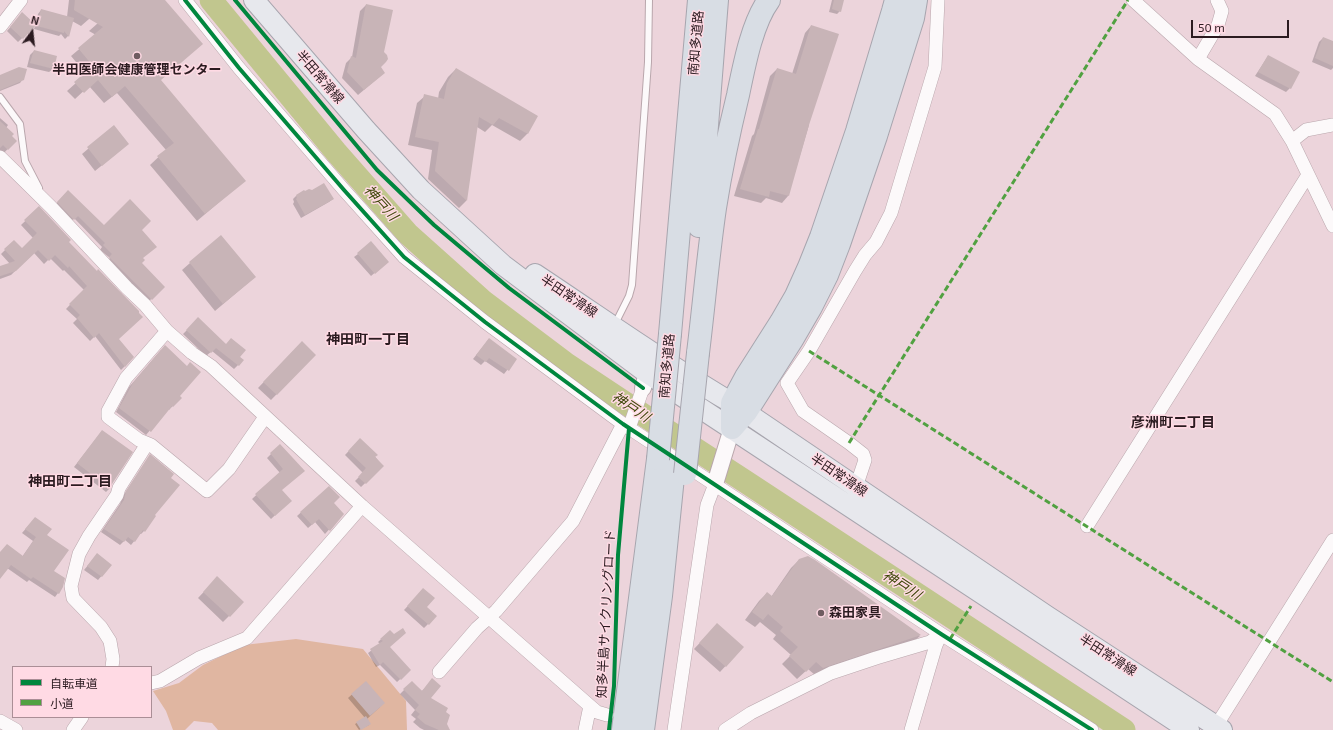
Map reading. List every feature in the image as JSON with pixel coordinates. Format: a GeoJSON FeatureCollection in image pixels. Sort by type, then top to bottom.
{"type":"FeatureCollection","features":[{"type":"Feature","properties":{"kind":"highway"},"geometry":{"type":"LineString","coordinates":[[690,0],[689,28],[696,40]]}},
{"type":"Feature","properties":{"kind":"highway","name":"南知多道路"},"geometry":{"type":"LineString","coordinates":[[685,345],[696,40],[699,0]]}},
{"type":"Feature","properties":{"kind":"highway","name":"南知多道路"},"geometry":{"type":"LineString","coordinates":[[643,730],[672,496],[673,466],[685,345],[697,255],[717,0]]}},
{"type":"Feature","properties":{"kind":"highway"},"geometry":{"type":"LineString","coordinates":[[685,345],[745,60],[754,32],[769,0]]}},
{"type":"Feature","properties":{"kind":"highway"},"geometry":{"type":"LineString","coordinates":[[881,0],[884,12],[886,36]]}},
{"type":"Feature","properties":{"kind":"highway"},"geometry":{"type":"LineString","coordinates":[[730,435],[739,407],[746,377],[796,296],[821,237],[857,130],[896,0]]}},
{"type":"Feature","properties":{"kind":"highway"},"geometry":{"type":"LineString","coordinates":[[739,407],[811,307],[829,269],[876,136],[913,18],[916,0]]}},
{"type":"Feature","properties":{"kind":"highway","name":"南知多道路"},"geometry":{"type":"LineString","coordinates":[[623,730],[673,466]]}},
{"type":"Feature","properties":{"kind":"main road","name":"半田常滑線"},"geometry":{"type":"LineString","coordinates":[[254,0],[366,130],[421,190],[503,265],[645,380],[1189,730]]}},
{"type":"Feature","properties":{"kind":"main road","name":"半田常滑線"},"geometry":{"type":"LineString","coordinates":[[455,220],[705,387],[739,407],[1047,616],[1219,728]]}},
{"type":"Feature","properties":{"kind":"street"},"geometry":{"type":"LineString","coordinates":[[0,27],[21,0]]}},
{"type":"Feature","properties":{"kind":"street"},"geometry":{"type":"LineString","coordinates":[[185,0],[244,73],[344,190],[404,257],[485,322],[715,484],[941,634],[1092,730]]}},
{"type":"Feature","properties":{"kind":"street"},"geometry":{"type":"LineString","coordinates":[[856,487],[865,460],[863,454],[850,443],[802,411],[787,383],[808,351],[854,271],[876,242],[891,213],[935,67],[938,0]]}},
{"type":"Feature","properties":{"kind":"street"},"geometry":{"type":"LineString","coordinates":[[1133,0],[1198,59],[1275,114],[1292,141],[1333,226]]}},
{"type":"Feature","properties":{"kind":"street"},"geometry":{"type":"LineString","coordinates":[[1198,59],[1218,25],[1222,11],[1217,0]]}},
{"type":"Feature","properties":{"kind":"street"},"geometry":{"type":"LineString","coordinates":[[1292,141],[1306,130],[1330,129]]}},
{"type":"Feature","properties":{"kind":"street"},"geometry":{"type":"LineString","coordinates":[[0,157],[51,207],[127,288],[145,305],[167,331],[192,353],[210,366],[362,506],[590,706],[597,712],[607,715]]}},
{"type":"Feature","properties":{"kind":"street"},"geometry":{"type":"LineString","coordinates":[[1087,526],[1308,175]]}},
{"type":"Feature","properties":{"kind":"street"},"geometry":{"type":"LineString","coordinates":[[167,331],[126,378],[108,411],[108,417],[168,459],[207,491],[229,469],[265,417]]}},
{"type":"Feature","properties":{"kind":"street"},"geometry":{"type":"LineString","coordinates":[[439,672],[573,521],[628,424],[645,380]]}},
{"type":"Feature","properties":{"kind":"street"},"geometry":{"type":"LineString","coordinates":[[674,730],[708,505],[730,435]]}},
{"type":"Feature","properties":{"kind":"street"},"geometry":{"type":"LineString","coordinates":[[112,666],[113,659],[110,641],[101,627],[73,598],[71,586],[79,554],[89,536],[117,495],[147,444]]}},
{"type":"Feature","properties":{"kind":"street"},"geometry":{"type":"LineString","coordinates":[[152,683],[160,681],[198,658],[247,638],[362,506]]}},
{"type":"Feature","properties":{"kind":"street"},"geometry":{"type":"LineString","coordinates":[[1219,728],[1333,540]]}},
{"type":"Feature","properties":{"kind":"street"},"geometry":{"type":"LineString","coordinates":[[725,730],[751,714],[832,673],[930,642],[941,634]]}},
{"type":"Feature","properties":{"kind":"street"},"geometry":{"type":"LineString","coordinates":[[911,730],[936,645],[941,634]]}},
{"type":"Feature","properties":{"kind":"street"},"geometry":{"type":"LineString","coordinates":[[585,730],[590,706]]}},
{"type":"Feature","properties":{"kind":"street"},"geometry":{"type":"LineString","coordinates":[[73,730],[81,718]]}},
{"type":"Feature","properties":{"kind":"street"},"geometry":{"type":"LineString","coordinates":[[0,721],[16,730]]}},
{"type":"Feature","properties":{"kind":"lane"},"geometry":{"type":"LineString","coordinates":[[614,327],[622,313],[632,285],[648,62],[649,0]]}},
{"type":"Feature","properties":{"kind":"lane"},"geometry":{"type":"LineString","coordinates":[[0,97],[20,124],[25,161],[34,181],[51,207]]}},
{"type":"Feature","properties":{"kind":"shaded area"},"geometry":{"type":"Polygon","coordinates":[[[296,639],[363,649],[406,701],[407,730],[218,730],[212,723],[194,721],[185,730],[173,730],[166,711],[153,691],[179,683],[203,665],[244,645],[296,639]]]}},
{"type":"Feature","properties":{"kind":"building"},"geometry":{"type":"Polygon","coordinates":[[[75,0],[165,0],[203,44],[161,80],[246,181],[205,214],[157,156],[174,143],[125,86],[112,97],[98,80],[84,93],[74,82],[93,66],[78,48],[103,27],[74,10],[75,0]]]}},
{"type":"Feature","properties":{"kind":"building"},"geometry":{"type":"Polygon","coordinates":[[[834,0],[844,0],[841,12],[832,9],[834,0]]]}},
{"type":"Feature","properties":{"kind":"building"},"geometry":{"type":"Polygon","coordinates":[[[366,4],[393,10],[384,52],[388,59],[381,67],[385,73],[364,90],[347,72],[351,56],[356,58],[366,4]]]}},
{"type":"Feature","properties":{"kind":"building"},"geometry":{"type":"Polygon","coordinates":[[[41,9],[74,18],[69,37],[64,31],[64,33],[37,26],[41,9]]]}},
{"type":"Feature","properties":{"kind":"building"},"geometry":{"type":"Polygon","coordinates":[[[22,12],[36,25],[23,39],[10,27],[22,12]]]}},
{"type":"Feature","properties":{"kind":"building"},"geometry":{"type":"Polygon","coordinates":[[[811,25],[839,34],[809,125],[789,196],[770,191],[769,197],[740,189],[777,68],[796,74],[811,25]]]}},
{"type":"Feature","properties":{"kind":"building"},"geometry":{"type":"Polygon","coordinates":[[[1323,37],[1333,41],[1333,66],[1315,58],[1323,37]]]}},
{"type":"Feature","properties":{"kind":"building"},"geometry":{"type":"Polygon","coordinates":[[[34,50],[57,56],[54,69],[30,63],[34,50]]]}},
{"type":"Feature","properties":{"kind":"building"},"geometry":{"type":"Polygon","coordinates":[[[1268,55],[1300,72],[1291,89],[1258,72],[1268,55]]]}},
{"type":"Feature","properties":{"kind":"building"},"geometry":{"type":"Polygon","coordinates":[[[19,67],[27,69],[24,80],[0,90],[0,75],[19,67]]]}},
{"type":"Feature","properties":{"kind":"building"},"geometry":{"type":"Polygon","coordinates":[[[456,68],[538,116],[528,134],[499,118],[493,125],[479,117],[467,201],[435,171],[439,142],[415,137],[424,94],[444,99],[447,83],[456,68]]]}},
{"type":"Feature","properties":{"kind":"building"},"geometry":{"type":"Polygon","coordinates":[[[0,121],[14,134],[12,136],[17,141],[8,150],[3,145],[0,148],[0,121]]]}},
{"type":"Feature","properties":{"kind":"building"},"geometry":{"type":"Polygon","coordinates":[[[114,125],[129,144],[102,166],[87,147],[114,125]]]}},
{"type":"Feature","properties":{"kind":"building"},"geometry":{"type":"Polygon","coordinates":[[[324,183],[334,199],[305,215],[296,199],[296,195],[304,190],[312,190],[324,183]]]}},
{"type":"Feature","properties":{"kind":"building"},"geometry":{"type":"Polygon","coordinates":[[[68,190],[104,225],[130,199],[151,221],[142,230],[157,247],[143,258],[145,260],[142,263],[165,287],[152,300],[109,257],[112,254],[103,245],[105,243],[78,216],[74,220],[57,202],[68,190]]]}},
{"type":"Feature","properties":{"kind":"building"},"geometry":{"type":"Polygon","coordinates":[[[39,206],[71,240],[69,242],[97,271],[98,269],[143,317],[119,339],[134,357],[125,367],[99,333],[94,338],[77,318],[80,315],[69,304],[87,286],[69,266],[68,268],[55,255],[49,261],[38,250],[16,271],[0,276],[0,266],[15,261],[4,249],[14,240],[22,248],[37,233],[24,220],[39,206]]]}},
{"type":"Feature","properties":{"kind":"building"},"geometry":{"type":"Polygon","coordinates":[[[221,235],[256,277],[223,304],[189,262],[221,235]]]}},
{"type":"Feature","properties":{"kind":"building"},"geometry":{"type":"Polygon","coordinates":[[[371,241],[389,262],[375,274],[357,253],[371,241]]]}},
{"type":"Feature","properties":{"kind":"building"},"geometry":{"type":"Polygon","coordinates":[[[198,317],[226,344],[231,338],[246,350],[240,357],[244,360],[239,366],[216,348],[211,353],[186,330],[198,317]]]}},
{"type":"Feature","properties":{"kind":"building"},"geometry":{"type":"Polygon","coordinates":[[[489,338],[517,359],[509,371],[489,358],[486,362],[476,355],[489,338]]]}},
{"type":"Feature","properties":{"kind":"building"},"geometry":{"type":"Polygon","coordinates":[[[302,341],[316,355],[277,395],[263,382],[302,341]]]}},
{"type":"Feature","properties":{"kind":"building"},"geometry":{"type":"Polygon","coordinates":[[[165,345],[187,366],[190,362],[201,372],[180,396],[182,398],[173,407],[172,406],[151,432],[119,408],[133,383],[165,345]]]}},
{"type":"Feature","properties":{"kind":"building"},"geometry":{"type":"Polygon","coordinates":[[[102,430],[133,452],[110,489],[77,463],[102,430]]]}},
{"type":"Feature","properties":{"kind":"building"},"geometry":{"type":"Polygon","coordinates":[[[360,438],[378,455],[375,457],[384,466],[366,484],[358,477],[366,468],[348,451],[360,438]]]}},
{"type":"Feature","properties":{"kind":"building"},"geometry":{"type":"Polygon","coordinates":[[[280,444],[305,471],[282,490],[292,501],[275,516],[255,494],[283,469],[270,453],[280,444]]]}},
{"type":"Feature","properties":{"kind":"building"},"geometry":{"type":"Polygon","coordinates":[[[150,454],[174,474],[171,478],[180,485],[155,515],[156,516],[145,532],[143,530],[135,542],[128,537],[124,542],[104,529],[124,500],[126,491],[150,454]]]}},
{"type":"Feature","properties":{"kind":"building"},"geometry":{"type":"Polygon","coordinates":[[[329,486],[340,497],[334,503],[344,514],[330,531],[319,519],[312,525],[300,512],[329,486]]]}},
{"type":"Feature","properties":{"kind":"building"},"geometry":{"type":"Polygon","coordinates":[[[35,517],[52,529],[47,535],[69,550],[54,571],[65,578],[63,587],[59,594],[33,577],[31,579],[11,565],[0,579],[0,552],[7,544],[23,556],[36,537],[25,529],[35,517]]]}},
{"type":"Feature","properties":{"kind":"building"},"geometry":{"type":"Polygon","coordinates":[[[97,553],[112,565],[102,577],[87,566],[97,553]]]}},
{"type":"Feature","properties":{"kind":"building","name":"森田家具"},"geometry":{"type":"Polygon","coordinates":[[[808,556],[921,635],[823,668],[816,662],[806,672],[789,656],[798,647],[780,631],[783,627],[768,614],[763,620],[752,612],[767,592],[772,596],[799,559],[808,556]]]}},
{"type":"Feature","properties":{"kind":"building"},"geometry":{"type":"Polygon","coordinates":[[[217,576],[244,602],[230,617],[203,592],[217,576]]]}},
{"type":"Feature","properties":{"kind":"building"},"geometry":{"type":"Polygon","coordinates":[[[423,588],[435,598],[427,607],[437,616],[429,625],[407,606],[423,588]]]}},
{"type":"Feature","properties":{"kind":"building"},"geometry":{"type":"Polygon","coordinates":[[[717,623],[744,647],[726,667],[699,643],[717,623]]]}},
{"type":"Feature","properties":{"kind":"building"},"geometry":{"type":"Polygon","coordinates":[[[403,628],[406,633],[390,647],[411,670],[401,680],[383,662],[380,665],[370,649],[383,641],[380,639],[390,630],[394,634],[403,628]]]}},
{"type":"Feature","properties":{"kind":"building"},"geometry":{"type":"Polygon","coordinates":[[[432,678],[441,686],[431,698],[448,708],[446,712],[450,715],[447,724],[450,730],[439,730],[425,724],[417,717],[420,714],[415,710],[419,705],[403,689],[412,681],[422,691],[432,678]]]}},
{"type":"Feature","properties":{"kind":"building"},"geometry":{"type":"Polygon","coordinates":[[[366,681],[385,703],[370,716],[351,694],[366,681]]]}},
{"type":"Feature","properties":{"kind":"building"},"geometry":{"type":"Polygon","coordinates":[[[366,716],[371,724],[361,730],[356,722],[366,716]]]}},
{"type":"Feature","properties":{"kind":"waterway","name":"神戸川"},"geometry":{"type":"LineString","coordinates":[[211,0],[336,152],[408,234],[484,302],[565,363],[1124,730]]}},
{"type":"Feature","properties":{"kind":"marked path"},"geometry":{"type":"LineString","coordinates":[[849,443],[1128,0]]}},
{"type":"Feature","properties":{"kind":"marked path"},"geometry":{"type":"LineString","coordinates":[[809,351],[1333,682]]}},
{"type":"Feature","properties":{"kind":"marked path"},"geometry":{"type":"LineString","coordinates":[[950,639],[971,606]]}},
{"type":"Feature","properties":{"kind":"cycle path"},"geometry":{"type":"LineString","coordinates":[[185,0],[239,68],[404,257],[485,322],[623,424],[941,634],[1092,730]]}},
{"type":"Feature","properties":{"kind":"cycle path"},"geometry":{"type":"LineString","coordinates":[[235,0],[377,170],[434,225],[509,288],[643,388]]}},
{"type":"Feature","properties":{"kind":"cycle path","name":"知多半島サイクリングロード"},"geometry":{"type":"LineString","coordinates":[[609,730],[614,686],[618,555],[629,428]]}},
{"type":"Feature","properties":{"kind":"place","name":"半田医師会健康管理センター"},"geometry":{"type":"Point","coordinates":[137,56]}},
{"type":"Feature","properties":{"kind":"place","name":"森田家具"},"geometry":{"type":"Point","coordinates":[821,613]}},
{"type":"Feature","properties":{"kind":"district","name":"神田町一丁目"},"geometry":{"type":"Point","coordinates":[368,339]}},
{"type":"Feature","properties":{"kind":"district","name":"彦洲町二丁目"},"geometry":{"type":"Point","coordinates":[1173,422]}},
{"type":"Feature","properties":{"kind":"district","name":"神田町二丁目"},"geometry":{"type":"Point","coordinates":[70,481]}}]}
